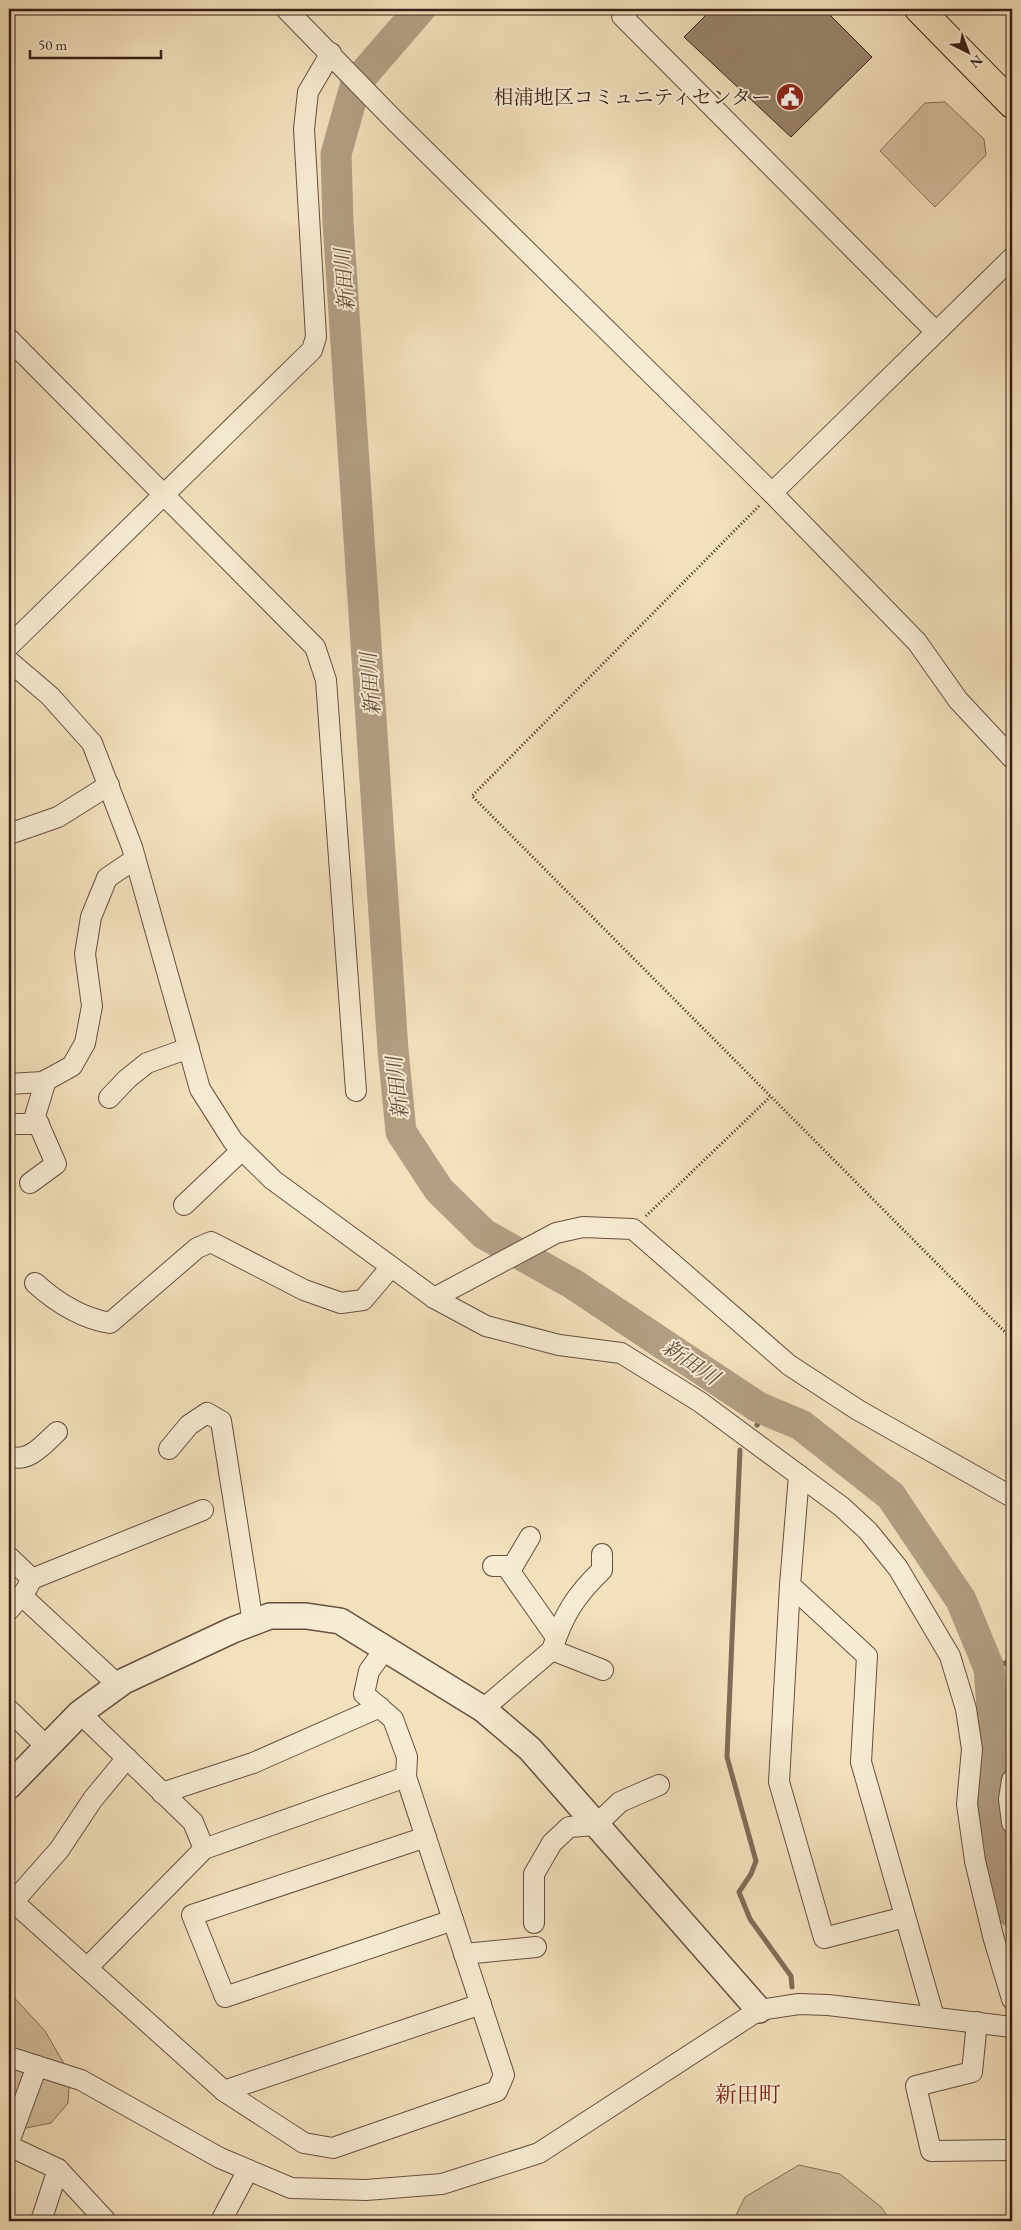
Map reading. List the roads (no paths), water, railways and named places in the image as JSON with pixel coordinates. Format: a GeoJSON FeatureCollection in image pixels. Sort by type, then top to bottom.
{"type":"FeatureCollection","features":[{"type":"Feature","properties":{"kind":"main road"},"geometry":{"type":"LineString","coordinates":[[919,9],[1012,104]]}},
{"type":"Feature","properties":{"kind":"street"},"geometry":{"type":"LineString","coordinates":[[286,9],[331,53],[395,121],[772,493],[917,642],[958,700],[1012,758]]}},
{"type":"Feature","properties":{"kind":"street"},"geometry":{"type":"LineString","coordinates":[[629,9],[622,16],[936,332]]}},
{"type":"Feature","properties":{"kind":"street"},"geometry":{"type":"LineString","coordinates":[[9,646],[312,350],[316,337],[304,129],[308,92],[331,53]]}},
{"type":"Feature","properties":{"kind":"street"},"geometry":{"type":"LineString","coordinates":[[772,493],[1012,258]]}},
{"type":"Feature","properties":{"kind":"street"},"geometry":{"type":"LineString","coordinates":[[9,339],[315,647],[326,680],[356,1091]]}},
{"type":"Feature","properties":{"kind":"street"},"geometry":{"type":"LineString","coordinates":[[9,661],[50,696],[92,743],[135,859],[200,1090],[233,1141],[273,1180],[434,1298],[486,1326],[558,1345],[621,1353],[700,1402],[842,1507],[868,1531],[898,1568],[950,1656],[966,1708],[972,1749],[967,1804],[975,1861],[993,1936],[1012,1999]]}},
{"type":"Feature","properties":{"kind":"street"},"geometry":{"type":"LineString","coordinates":[[9,834],[58,817],[109,785]]}},
{"type":"Feature","properties":{"kind":"street"},"geometry":{"type":"LineString","coordinates":[[9,1084],[43,1082],[72,1066],[85,1043],[92,1006],[85,954],[91,917],[107,878],[135,859]]}},
{"type":"Feature","properties":{"kind":"street"},"geometry":{"type":"LineString","coordinates":[[109,1098],[127,1079],[147,1063],[189,1048]]}},
{"type":"Feature","properties":{"kind":"street"},"geometry":{"type":"LineString","coordinates":[[30,1183],[56,1164],[35,1116],[46,1080]]}},
{"type":"Feature","properties":{"kind":"street"},"geometry":{"type":"LineString","coordinates":[[9,1124],[39,1124]]}},
{"type":"Feature","properties":{"kind":"street"},"geometry":{"type":"LineString","coordinates":[[184,1206],[242,1150]]}},
{"type":"Feature","properties":{"kind":"street"},"geometry":{"type":"LineString","coordinates":[[434,1298],[556,1234],[583,1227],[633,1229],[789,1365],[858,1410],[1012,1497]]}},
{"type":"Feature","properties":{"kind":"street"},"geometry":{"type":"LineString","coordinates":[[36,1283],[56,1301],[93,1320],[110,1323],[197,1248],[211,1242],[304,1290],[341,1303],[363,1300],[391,1267]]}},
{"type":"Feature","properties":{"kind":"street"},"geometry":{"type":"LineString","coordinates":[[169,1449],[189,1424],[207,1413],[221,1421],[253,1623]]}},
{"type":"Feature","properties":{"kind":"street"},"geometry":{"type":"LineString","coordinates":[[9,1456],[16,1459],[29,1456],[57,1432]]}},
{"type":"Feature","properties":{"kind":"street"},"geometry":{"type":"LineString","coordinates":[[799,1475],[790,1585],[779,1782],[824,1938],[905,1917]]}},
{"type":"Feature","properties":{"kind":"street"},"geometry":{"type":"LineString","coordinates":[[21,1595],[202,1510]]}},
{"type":"Feature","properties":{"kind":"street"},"geometry":{"type":"LineString","coordinates":[[530,1537],[502,1569],[554,1643],[603,1670]]}},
{"type":"Feature","properties":{"kind":"street"},"geometry":{"type":"LineString","coordinates":[[9,1557],[21,1595],[118,1685]]}},
{"type":"Feature","properties":{"kind":"street"},"geometry":{"type":"LineString","coordinates":[[483,1709],[554,1643],[561,1621],[582,1590],[602,1570],[607,1560]]}},
{"type":"Feature","properties":{"kind":"street"},"geometry":{"type":"LineString","coordinates":[[790,1585],[868,1656],[861,1762],[934,2017]]}},
{"type":"Feature","properties":{"kind":"street"},"geometry":{"type":"LineString","coordinates":[[9,1786],[80,1713],[118,1685],[270,1616],[306,1616],[340,1621],[483,1709],[530,1749],[758,2010]]}},
{"type":"Feature","properties":{"kind":"street"},"geometry":{"type":"LineString","coordinates":[[127,1758],[93,1799],[59,1850],[11,1900],[224,2091],[304,2143],[333,2148],[497,2091],[504,2076],[406,1777],[407,1757],[393,1718],[364,1694],[369,1671],[385,1648]]}},
{"type":"Feature","properties":{"kind":"street"},"geometry":{"type":"LineString","coordinates":[[162,1792],[253,1763],[380,1707]]}},
{"type":"Feature","properties":{"kind":"street"},"geometry":{"type":"LineString","coordinates":[[9,1710],[47,1746]]}},
{"type":"Feature","properties":{"kind":"street"},"geometry":{"type":"LineString","coordinates":[[80,1713],[193,1822],[204,1850]]}},
{"type":"Feature","properties":{"kind":"street"},"geometry":{"type":"LineString","coordinates":[[87,1968],[204,1850],[406,1777]]}},
{"type":"Feature","properties":{"kind":"street"},"geometry":{"type":"LineString","coordinates":[[1012,1780],[1010,1799],[1012,1823]]}},
{"type":"Feature","properties":{"kind":"street"},"geometry":{"type":"LineString","coordinates":[[534,1923],[534,1874],[552,1843],[569,1827],[596,1825],[620,1802],[659,1785]]}},
{"type":"Feature","properties":{"kind":"street"},"geometry":{"type":"LineString","coordinates":[[426,1837],[192,1915],[225,1997],[453,1920]]}},
{"type":"Feature","properties":{"kind":"street"},"geometry":{"type":"LineString","coordinates":[[464,1954],[536,1947]]}},
{"type":"Feature","properties":{"kind":"street"},"geometry":{"type":"LineString","coordinates":[[224,2091],[481,2004]]}},
{"type":"Feature","properties":{"kind":"street"},"geometry":{"type":"LineString","coordinates":[[9,2057],[82,2080],[220,2158],[291,2188],[366,2190],[442,2184],[539,2153],[758,2010],[799,2004],[828,2005],[1012,2026]]}},
{"type":"Feature","properties":{"kind":"street"},"geometry":{"type":"LineString","coordinates":[[977,2022],[972,2072],[916,2086],[931,2151],[1012,2150]]}},
{"type":"Feature","properties":{"kind":"street"},"geometry":{"type":"LineString","coordinates":[[37,2066],[9,2144],[58,2170],[106,2221]]}},
{"type":"Feature","properties":{"kind":"street"},"geometry":{"type":"LineString","coordinates":[[42,2221],[58,2170]]}},
{"type":"Feature","properties":{"kind":"street"},"geometry":{"type":"LineString","coordinates":[[221,2221],[248,2170]]}},
{"type":"Feature","properties":{"kind":"waterway","name":"新田川"},"geometry":{"type":"LineString","coordinates":[[420,9],[356,83],[336,154],[338,223],[393,1050],[401,1132],[439,1190],[484,1234],[573,1284],[758,1407],[801,1425],[891,1496],[961,1600],[989,1668],[995,1747],[989,1820],[1012,1912]]}},
{"type":"Feature","properties":{"kind":"waterway"},"geometry":{"type":"LineString","coordinates":[[757,1425],[767,1410]]}},
{"type":"Feature","properties":{"kind":"waterway"},"geometry":{"type":"LineString","coordinates":[[740,1450],[727,1757],[756,1861],[751,1874],[739,1892],[750,1919],[791,1976],[792,1987]]}},
{"type":"Feature","properties":{"kind":"waterway"},"geometry":{"type":"LineString","coordinates":[[989,1668],[1012,1661]]}},
{"type":"Feature","properties":{"kind":"place","name":"相浦地区コミュニティセンター"},"geometry":{"type":"Point","coordinates":[790,97]}},
{"type":"Feature","properties":{"kind":"district","name":"新田町"},"geometry":{"type":"Point","coordinates":[748,2094]}}]}
